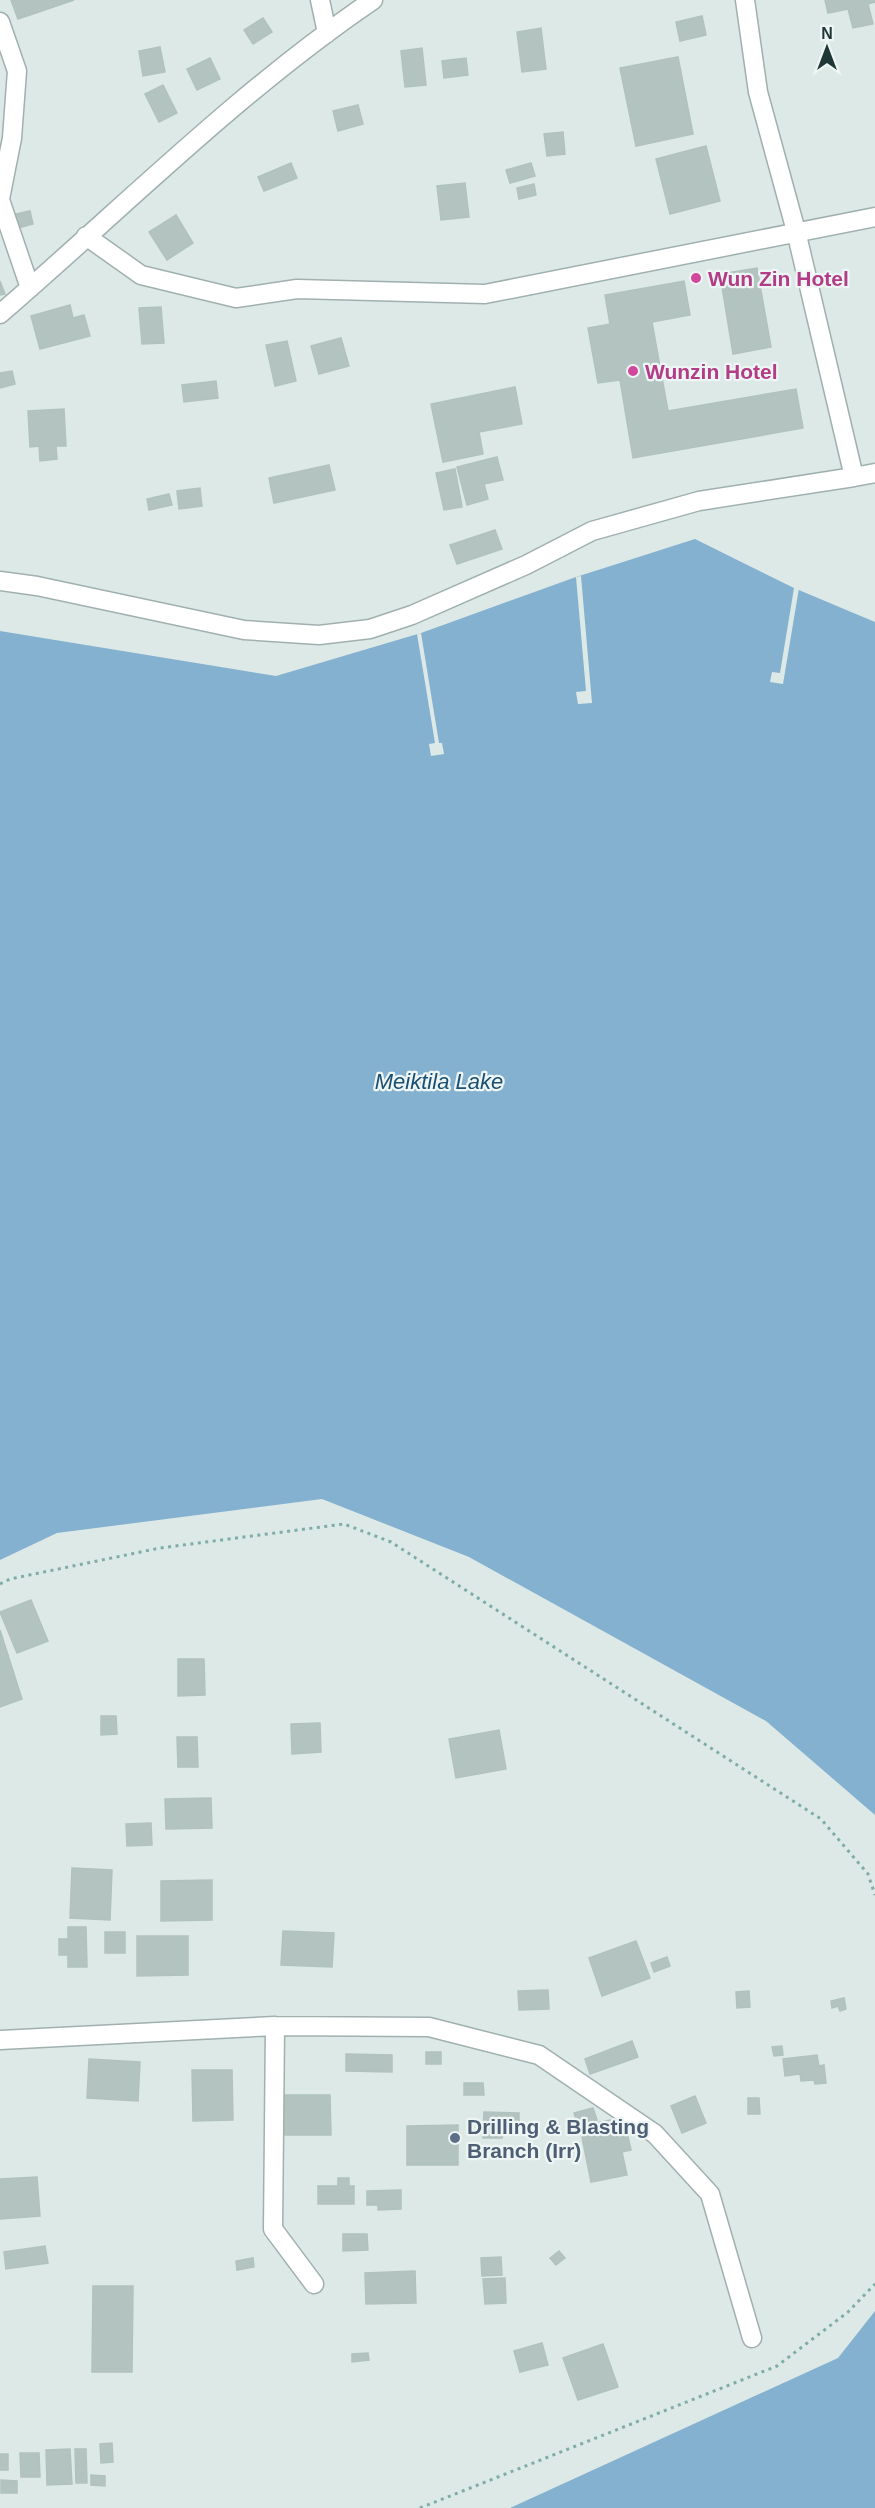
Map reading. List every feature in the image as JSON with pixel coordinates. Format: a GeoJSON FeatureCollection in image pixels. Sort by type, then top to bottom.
{"type":"FeatureCollection","features":[{"type":"Feature","properties":{"kind":"street"},"geometry":{"type":"LineString","coordinates":[[320,0],[327,33]]}},
{"type":"Feature","properties":{"kind":"street"},"geometry":{"type":"LineString","coordinates":[[0,314],[86,236],[218,123],[327,33],[373,0]]}},
{"type":"Feature","properties":{"kind":"street"},"geometry":{"type":"LineString","coordinates":[[745,0],[758,92],[796,231],[854,477]]}},
{"type":"Feature","properties":{"kind":"street"},"geometry":{"type":"LineString","coordinates":[[0,22],[17,71],[12,138],[0,199],[30,288]]}},
{"type":"Feature","properties":{"kind":"street"},"geometry":{"type":"LineString","coordinates":[[86,236],[141,274],[236,298],[297,289],[485,294],[875,217]]}},
{"type":"Feature","properties":{"kind":"street"},"geometry":{"type":"LineString","coordinates":[[0,581],[37,586],[244,630],[319,635],[370,629],[412,615],[526,565],[592,531],[699,501],[875,473]]}},
{"type":"Feature","properties":{"kind":"street"},"geometry":{"type":"LineString","coordinates":[[0,2040],[275,2026],[429,2027],[539,2055],[655,2134],[710,2194],[752,2338]]}},
{"type":"Feature","properties":{"kind":"street"},"geometry":{"type":"LineString","coordinates":[[275,2026],[273,2229],[314,2284]]}},
{"type":"Feature","properties":{"kind":"path"},"geometry":{"type":"LineString","coordinates":[[0,1584],[10,1579],[160,1548],[344,1524],[391,1542],[821,1818],[868,1874],[875,1895]]}},
{"type":"Feature","properties":{"kind":"path"},"geometry":{"type":"LineString","coordinates":[[420,2508],[777,2366],[848,2312],[875,2284]]}},
{"type":"Feature","properties":{"kind":"water","name":"Meiktila Lake"},"geometry":{"type":"Polygon","coordinates":[[[695,539],[794,588],[875,622],[875,1815],[766,1721],[469,1557],[322,1499],[57,1533],[0,1560],[0,631],[276,676],[421,633],[576,577],[695,539]]]}},
{"type":"Feature","properties":{"kind":"water"},"geometry":{"type":"Polygon","coordinates":[[[875,2311],[875,2508],[510,2508],[838,2358],[875,2311]]]}},
{"type":"Feature","properties":{"kind":"pier"},"geometry":{"type":"Polygon","coordinates":[[[581,576],[592,703],[578,704],[576,692],[586,691],[576,577],[581,576]]]}},
{"type":"Feature","properties":{"kind":"pier"},"geometry":{"type":"Polygon","coordinates":[[[794,588],[799,588],[783,684],[770,682],[772,672],[780,673],[794,588]]]}},
{"type":"Feature","properties":{"kind":"pier"},"geometry":{"type":"Polygon","coordinates":[[[421,633],[439,743],[442,743],[444,754],[431,756],[429,744],[435,743],[417,634],[421,633]]]}},
{"type":"Feature","properties":{"kind":"building"},"geometry":{"type":"Polygon","coordinates":[[[11,0],[74,0],[18,19],[11,0]]]}},
{"type":"Feature","properties":{"kind":"building"},"geometry":{"type":"Polygon","coordinates":[[[825,0],[875,0],[868,4],[873,24],[853,28],[848,9],[828,13],[825,0]]]}},
{"type":"Feature","properties":{"kind":"building"},"geometry":{"type":"Polygon","coordinates":[[[702,16],[706,35],[680,41],[676,22],[702,16]]]}},
{"type":"Feature","properties":{"kind":"building"},"geometry":{"type":"Polygon","coordinates":[[[263,18],[272,32],[253,44],[244,30],[263,18]]]}},
{"type":"Feature","properties":{"kind":"building"},"geometry":{"type":"Polygon","coordinates":[[[541,28],[546,69],[522,72],[517,32],[541,28]]]}},
{"type":"Feature","properties":{"kind":"building"},"geometry":{"type":"Polygon","coordinates":[[[160,47],[165,72],[143,76],[139,51],[160,47]]]}},
{"type":"Feature","properties":{"kind":"building"},"geometry":{"type":"Polygon","coordinates":[[[422,48],[426,85],[405,87],[401,51],[422,48]]]}},
{"type":"Feature","properties":{"kind":"building"},"geometry":{"type":"Polygon","coordinates":[[[678,57],[693,134],[636,146],[620,68],[678,57]]]}},
{"type":"Feature","properties":{"kind":"building"},"geometry":{"type":"Polygon","coordinates":[[[210,58],[220,79],[197,90],[187,69],[210,58]]]}},
{"type":"Feature","properties":{"kind":"building"},"geometry":{"type":"Polygon","coordinates":[[[466,58],[468,75],[444,78],[442,61],[466,58]]]}},
{"type":"Feature","properties":{"kind":"building"},"geometry":{"type":"Polygon","coordinates":[[[163,85],[177,113],[159,122],[145,94],[163,85]]]}},
{"type":"Feature","properties":{"kind":"building"},"geometry":{"type":"Polygon","coordinates":[[[358,105],[363,124],[338,131],[333,111],[358,105]]]}},
{"type":"Feature","properties":{"kind":"building"},"geometry":{"type":"Polygon","coordinates":[[[563,132],[565,154],[547,156],[544,134],[563,132]]]}},
{"type":"Feature","properties":{"kind":"building"},"geometry":{"type":"Polygon","coordinates":[[[706,146],[720,201],[670,214],[656,159],[706,146]]]}},
{"type":"Feature","properties":{"kind":"building"},"geometry":{"type":"Polygon","coordinates":[[[291,163],[297,178],[264,191],[258,177],[291,163]]]}},
{"type":"Feature","properties":{"kind":"building"},"geometry":{"type":"Polygon","coordinates":[[[531,163],[535,176],[510,183],[506,170],[531,163]]]}},
{"type":"Feature","properties":{"kind":"building"},"geometry":{"type":"Polygon","coordinates":[[[465,183],[469,217],[441,220],[437,186],[465,183]]]}},
{"type":"Feature","properties":{"kind":"building"},"geometry":{"type":"Polygon","coordinates":[[[534,184],[536,195],[519,199],[517,188],[534,184]]]}},
{"type":"Feature","properties":{"kind":"building"},"geometry":{"type":"Polygon","coordinates":[[[30,211],[33,224],[14,229],[11,215],[30,211]]]}},
{"type":"Feature","properties":{"kind":"building"},"geometry":{"type":"Polygon","coordinates":[[[176,215],[193,243],[167,260],[149,232],[176,215]]]}},
{"type":"Feature","properties":{"kind":"building"},"geometry":{"type":"Polygon","coordinates":[[[757,268],[771,347],[733,354],[720,274],[757,268]]]}},
{"type":"Feature","properties":{"kind":"building"},"geometry":{"type":"Polygon","coordinates":[[[0,281],[5,294],[0,295],[0,281]]]}},
{"type":"Feature","properties":{"kind":"building"},"geometry":{"type":"Polygon","coordinates":[[[684,281],[690,315],[652,322],[668,411],[796,389],[803,428],[633,458],[620,380],[598,383],[588,328],[610,324],[605,295],[684,281]]]}},
{"type":"Feature","properties":{"kind":"building"},"geometry":{"type":"Polygon","coordinates":[[[70,305],[73,318],[84,315],[90,336],[40,349],[31,316],[70,305]]]}},
{"type":"Feature","properties":{"kind":"building"},"geometry":{"type":"Polygon","coordinates":[[[161,307],[164,343],[142,344],[139,308],[161,307]]]}},
{"type":"Feature","properties":{"kind":"building"},"geometry":{"type":"Polygon","coordinates":[[[341,338],[349,366],[319,374],[311,346],[341,338]]]}},
{"type":"Feature","properties":{"kind":"building"},"geometry":{"type":"Polygon","coordinates":[[[287,341],[296,381],[275,386],[266,345],[287,341]]]}},
{"type":"Feature","properties":{"kind":"building"},"geometry":{"type":"Polygon","coordinates":[[[12,371],[15,384],[0,388],[0,373],[12,371]]]}},
{"type":"Feature","properties":{"kind":"building"},"geometry":{"type":"Polygon","coordinates":[[[216,381],[218,398],[184,402],[182,385],[216,381]]]}},
{"type":"Feature","properties":{"kind":"building"},"geometry":{"type":"Polygon","coordinates":[[[515,387],[522,424],[479,432],[483,454],[443,462],[431,404],[515,387]]]}},
{"type":"Feature","properties":{"kind":"building"},"geometry":{"type":"Polygon","coordinates":[[[64,409],[66,446],[56,446],[57,459],[40,461],[39,446],[30,447],[28,411],[64,409]]]}},
{"type":"Feature","properties":{"kind":"building"},"geometry":{"type":"Polygon","coordinates":[[[497,457],[503,480],[484,484],[488,499],[467,505],[457,467],[497,457]]]}},
{"type":"Feature","properties":{"kind":"building"},"geometry":{"type":"Polygon","coordinates":[[[329,465],[335,490],[274,503],[269,478],[329,465]]]}},
{"type":"Feature","properties":{"kind":"building"},"geometry":{"type":"Polygon","coordinates":[[[455,469],[462,507],[444,510],[436,473],[455,469]]]}},
{"type":"Feature","properties":{"kind":"building"},"geometry":{"type":"Polygon","coordinates":[[[200,488],[202,506],[179,509],[177,491],[200,488]]]}},
{"type":"Feature","properties":{"kind":"building"},"geometry":{"type":"Polygon","coordinates":[[[169,494],[172,505],[149,510],[147,499],[169,494]]]}},
{"type":"Feature","properties":{"kind":"building"},"geometry":{"type":"Polygon","coordinates":[[[495,530],[502,549],[457,564],[450,545],[495,530]]]}},
{"type":"Feature","properties":{"kind":"building"},"geometry":{"type":"Polygon","coordinates":[[[31,1600],[48,1641],[17,1653],[0,1612],[31,1600]]]}},
{"type":"Feature","properties":{"kind":"building"},"geometry":{"type":"Polygon","coordinates":[[[0,1630],[22,1699],[0,1707],[0,1630]]]}},
{"type":"Feature","properties":{"kind":"building"},"geometry":{"type":"Polygon","coordinates":[[[178,1659],[204,1659],[205,1695],[178,1696],[178,1659]]]}},
{"type":"Feature","properties":{"kind":"building"},"geometry":{"type":"Polygon","coordinates":[[[101,1716],[116,1716],[117,1734],[101,1735],[101,1716]]]}},
{"type":"Feature","properties":{"kind":"building"},"geometry":{"type":"Polygon","coordinates":[[[320,1723],[321,1752],[292,1754],[291,1724],[320,1723]]]}},
{"type":"Feature","properties":{"kind":"building"},"geometry":{"type":"Polygon","coordinates":[[[499,1730],[506,1769],[456,1778],[449,1739],[499,1730]]]}},
{"type":"Feature","properties":{"kind":"building"},"geometry":{"type":"Polygon","coordinates":[[[177,1737],[197,1737],[198,1767],[178,1767],[177,1737]]]}},
{"type":"Feature","properties":{"kind":"building"},"geometry":{"type":"Polygon","coordinates":[[[211,1798],[212,1828],[166,1829],[165,1799],[211,1798]]]}},
{"type":"Feature","properties":{"kind":"building"},"geometry":{"type":"Polygon","coordinates":[[[151,1823],[152,1845],[127,1846],[126,1824],[151,1823]]]}},
{"type":"Feature","properties":{"kind":"building"},"geometry":{"type":"Polygon","coordinates":[[[72,1868],[112,1870],[110,1920],[70,1918],[72,1868]]]}},
{"type":"Feature","properties":{"kind":"building"},"geometry":{"type":"Polygon","coordinates":[[[212,1880],[212,1920],[161,1921],[161,1881],[212,1880]]]}},
{"type":"Feature","properties":{"kind":"building"},"geometry":{"type":"Polygon","coordinates":[[[68,1927],[86,1927],[87,1967],[68,1967],[68,1955],[59,1955],[59,1939],[68,1939],[68,1927]]]}},
{"type":"Feature","properties":{"kind":"building"},"geometry":{"type":"Polygon","coordinates":[[[283,1931],[334,1933],[332,1967],[281,1965],[283,1931]]]}},
{"type":"Feature","properties":{"kind":"building"},"geometry":{"type":"Polygon","coordinates":[[[105,1932],[125,1932],[125,1953],[105,1953],[105,1932]]]}},
{"type":"Feature","properties":{"kind":"building"},"geometry":{"type":"Polygon","coordinates":[[[137,1936],[188,1936],[188,1975],[137,1976],[137,1936]]]}},
{"type":"Feature","properties":{"kind":"building"},"geometry":{"type":"Polygon","coordinates":[[[636,1941],[650,1978],[602,1996],[589,1958],[636,1941]]]}},
{"type":"Feature","properties":{"kind":"building"},"geometry":{"type":"Polygon","coordinates":[[[667,1957],[670,1966],[654,1972],[651,1963],[667,1957]]]}},
{"type":"Feature","properties":{"kind":"building"},"geometry":{"type":"Polygon","coordinates":[[[548,1990],[549,2009],[519,2010],[518,1991],[548,1990]]]}},
{"type":"Feature","properties":{"kind":"building"},"geometry":{"type":"Polygon","coordinates":[[[749,1991],[750,2007],[737,2008],[736,1992],[749,1991]]]}},
{"type":"Feature","properties":{"kind":"building"},"geometry":{"type":"Polygon","coordinates":[[[844,1998],[846,2009],[840,2011],[838,2006],[832,2008],[831,2001],[844,1998]]]}},
{"type":"Feature","properties":{"kind":"building"},"geometry":{"type":"Polygon","coordinates":[[[632,2041],[638,2057],[590,2074],[585,2059],[632,2041]]]}},
{"type":"Feature","properties":{"kind":"building"},"geometry":{"type":"Polygon","coordinates":[[[782,2046],[783,2055],[774,2056],[772,2047],[782,2046]]]}},
{"type":"Feature","properties":{"kind":"building"},"geometry":{"type":"Polygon","coordinates":[[[426,2052],[441,2052],[441,2064],[426,2064],[426,2052]]]}},
{"type":"Feature","properties":{"kind":"building"},"geometry":{"type":"Polygon","coordinates":[[[346,2054],[392,2055],[392,2072],[346,2071],[346,2054]]]}},
{"type":"Feature","properties":{"kind":"building"},"geometry":{"type":"Polygon","coordinates":[[[817,2055],[819,2066],[824,2065],[826,2083],[815,2084],[814,2080],[801,2081],[800,2074],[785,2076],[783,2059],[817,2055]]]}},
{"type":"Feature","properties":{"kind":"building"},"geometry":{"type":"Polygon","coordinates":[[[89,2059],[140,2062],[138,2101],[87,2098],[89,2059]]]}},
{"type":"Feature","properties":{"kind":"building"},"geometry":{"type":"Polygon","coordinates":[[[192,2070],[232,2070],[233,2120],[193,2121],[192,2070]]]}},
{"type":"Feature","properties":{"kind":"building"},"geometry":{"type":"Polygon","coordinates":[[[464,2083],[483,2083],[484,2095],[464,2095],[464,2083]]]}},
{"type":"Feature","properties":{"kind":"building"},"geometry":{"type":"Polygon","coordinates":[[[279,2095],[330,2095],[331,2135],[280,2135],[279,2095]]]}},
{"type":"Feature","properties":{"kind":"building"},"geometry":{"type":"Polygon","coordinates":[[[695,2096],[706,2123],[682,2133],[671,2106],[695,2096]]]}},
{"type":"Feature","properties":{"kind":"building"},"geometry":{"type":"Polygon","coordinates":[[[748,2098],[759,2098],[760,2114],[748,2114],[748,2098]]]}},
{"type":"Feature","properties":{"kind":"building"},"geometry":{"type":"Polygon","coordinates":[[[593,2108],[597,2120],[578,2125],[574,2113],[593,2108]]]}},
{"type":"Feature","properties":{"kind":"building"},"geometry":{"type":"Polygon","coordinates":[[[484,2112],[519,2113],[519,2129],[503,2129],[502,2138],[483,2138],[484,2112]]]}},
{"type":"Feature","properties":{"kind":"building"},"geometry":{"type":"Polygon","coordinates":[[[611,2120],[613,2131],[626,2128],[631,2150],[622,2152],[627,2175],[591,2182],[582,2137],[588,2136],[586,2125],[611,2120]]]}},
{"type":"Feature","properties":{"kind":"building"},"geometry":{"type":"Polygon","coordinates":[[[458,2125],[458,2165],[407,2165],[407,2126],[458,2125]]]}},
{"type":"Feature","properties":{"kind":"building"},"geometry":{"type":"Polygon","coordinates":[[[37,2177],[40,2216],[0,2219],[0,2179],[37,2177]]]}},
{"type":"Feature","properties":{"kind":"building"},"geometry":{"type":"Polygon","coordinates":[[[338,2178],[349,2178],[349,2186],[354,2186],[354,2204],[318,2204],[318,2186],[338,2186],[338,2178]]]}},
{"type":"Feature","properties":{"kind":"building"},"geometry":{"type":"Polygon","coordinates":[[[401,2190],[401,2209],[378,2210],[378,2205],[367,2205],[367,2191],[401,2190]]]}},
{"type":"Feature","properties":{"kind":"building"},"geometry":{"type":"Polygon","coordinates":[[[343,2234],[367,2234],[368,2250],[343,2251],[343,2234]]]}},
{"type":"Feature","properties":{"kind":"building"},"geometry":{"type":"Polygon","coordinates":[[[45,2246],[48,2263],[6,2269],[4,2252],[45,2246]]]}},
{"type":"Feature","properties":{"kind":"building"},"geometry":{"type":"Polygon","coordinates":[[[559,2251],[565,2258],[556,2265],[550,2258],[559,2251]]]}},
{"type":"Feature","properties":{"kind":"building"},"geometry":{"type":"Polygon","coordinates":[[[501,2257],[502,2275],[482,2276],[481,2258],[501,2257]]]}},
{"type":"Feature","properties":{"kind":"building"},"geometry":{"type":"Polygon","coordinates":[[[253,2258],[254,2267],[237,2270],[236,2261],[253,2258]]]}},
{"type":"Feature","properties":{"kind":"building"},"geometry":{"type":"Polygon","coordinates":[[[415,2271],[416,2303],[366,2304],[365,2273],[415,2271]]]}},
{"type":"Feature","properties":{"kind":"building"},"geometry":{"type":"Polygon","coordinates":[[[505,2278],[506,2303],[485,2304],[483,2279],[505,2278]]]}},
{"type":"Feature","properties":{"kind":"building"},"geometry":{"type":"Polygon","coordinates":[[[93,2286],[133,2286],[132,2372],[92,2372],[93,2286]]]}},
{"type":"Feature","properties":{"kind":"building"},"geometry":{"type":"Polygon","coordinates":[[[542,2343],[548,2365],[520,2372],[514,2351],[542,2343]]]}},
{"type":"Feature","properties":{"kind":"building"},"geometry":{"type":"Polygon","coordinates":[[[603,2344],[618,2387],[578,2400],[563,2358],[603,2344]]]}},
{"type":"Feature","properties":{"kind":"building"},"geometry":{"type":"Polygon","coordinates":[[[368,2353],[369,2360],[352,2362],[352,2354],[368,2353]]]}},
{"type":"Feature","properties":{"kind":"building"},"geometry":{"type":"Polygon","coordinates":[[[112,2443],[113,2462],[101,2463],[100,2444],[112,2443]]]}},
{"type":"Feature","properties":{"kind":"building"},"geometry":{"type":"Polygon","coordinates":[[[70,2449],[72,2484],[47,2485],[46,2450],[70,2449]]]}},
{"type":"Feature","properties":{"kind":"building"},"geometry":{"type":"Polygon","coordinates":[[[75,2449],[86,2449],[87,2483],[76,2483],[75,2449]]]}},
{"type":"Feature","properties":{"kind":"building"},"geometry":{"type":"Polygon","coordinates":[[[20,2453],[39,2453],[40,2477],[21,2477],[20,2453]]]}},
{"type":"Feature","properties":{"kind":"building"},"geometry":{"type":"Polygon","coordinates":[[[0,2454],[8,2454],[8,2470],[0,2470],[0,2454]]]}},
{"type":"Feature","properties":{"kind":"building"},"geometry":{"type":"Polygon","coordinates":[[[91,2475],[105,2476],[105,2486],[91,2485],[91,2475]]]}},
{"type":"Feature","properties":{"kind":"building"},"geometry":{"type":"Polygon","coordinates":[[[1,2480],[17,2481],[17,2493],[1,2493],[1,2480]]]}},
{"type":"Feature","properties":{"kind":"place","name":"Wun Zin Hotel"},"geometry":{"type":"Point","coordinates":[696,278]}},
{"type":"Feature","properties":{"kind":"place","name":"Wunzin Hotel"},"geometry":{"type":"Point","coordinates":[633,371]}},
{"type":"Feature","properties":{"kind":"place","name":"Drilling & Blasting Branch (Irr)"},"geometry":{"type":"Point","coordinates":[455,2138]}}]}
